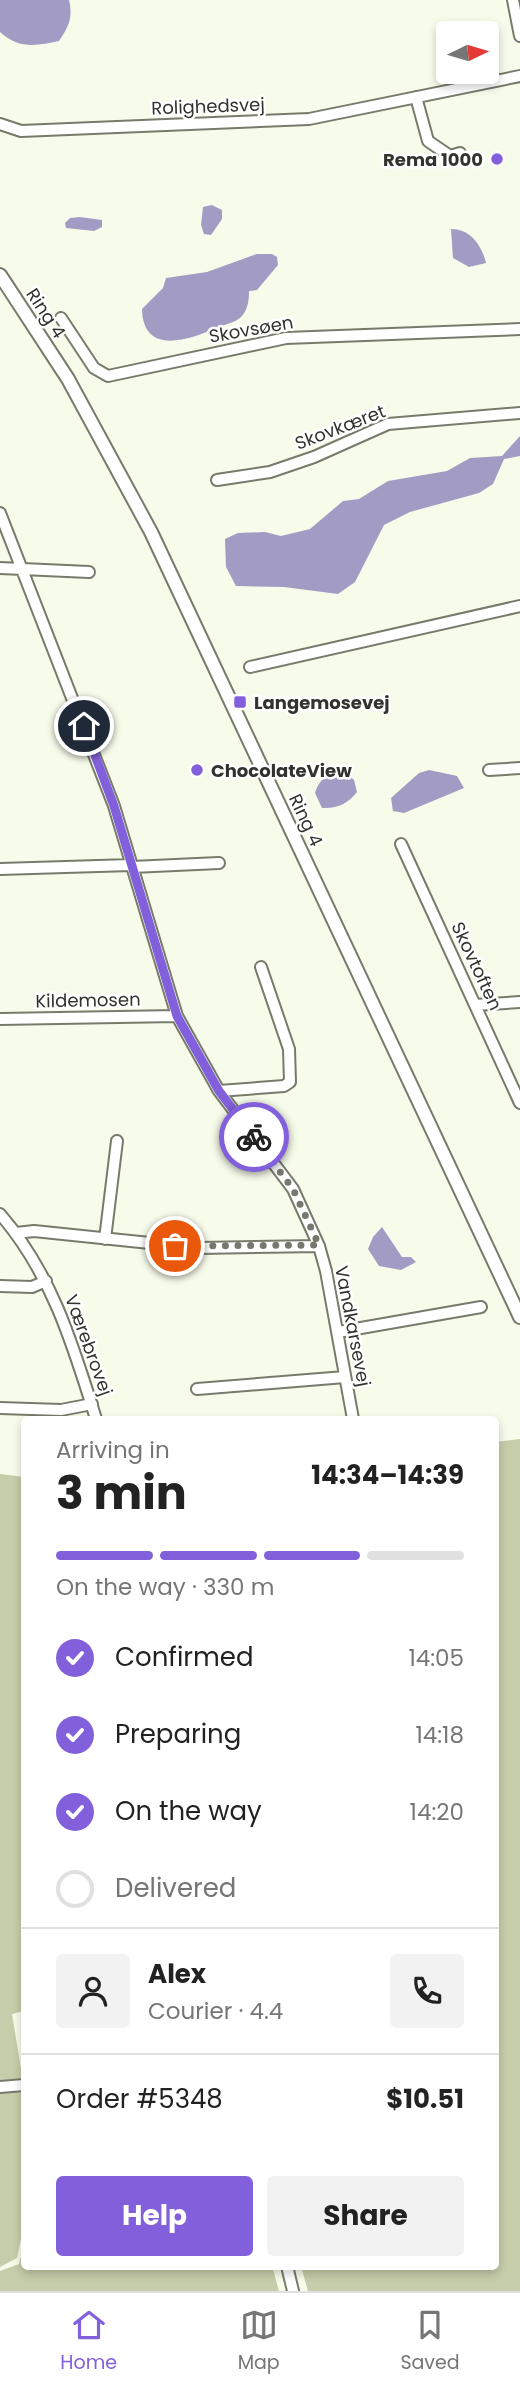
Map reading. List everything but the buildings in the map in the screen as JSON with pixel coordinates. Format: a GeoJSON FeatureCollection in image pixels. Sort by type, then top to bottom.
{"type":"FeatureCollection","features":[{"type":"Feature","properties":{"kind":"main road","name":"Ring 4"},"geometry":{"type":"LineString","coordinates":[[0,275],[68,379],[152,532],[520,1317]]}},
{"type":"Feature","properties":{"kind":"street"},"geometry":{"type":"LineString","coordinates":[[513,0],[520,36]]}},
{"type":"Feature","properties":{"kind":"street","name":"Rolighedsvej"},"geometry":{"type":"LineString","coordinates":[[0,124],[21,131],[296,120],[520,76]]}},
{"type":"Feature","properties":{"kind":"street"},"geometry":{"type":"LineString","coordinates":[[416,97],[428,141],[450,156],[460,153]]}},
{"type":"Feature","properties":{"kind":"street","name":"Skovsøen"},"geometry":{"type":"LineString","coordinates":[[61,318],[94,368],[108,376],[286,338],[520,329]]}},
{"type":"Feature","properties":{"kind":"street","name":"Skovkæret"},"geometry":{"type":"LineString","coordinates":[[217,480],[270,472],[314,457],[388,424],[520,413]]}},
{"type":"Feature","properties":{"kind":"street","name":"Vandkarsevej"},"geometry":{"type":"LineString","coordinates":[[0,513],[106,781],[177,1016],[219,1091],[293,1189],[319,1245],[352,1416]]}},
{"type":"Feature","properties":{"kind":"street"},"geometry":{"type":"LineString","coordinates":[[0,568],[89,572]]}},
{"type":"Feature","properties":{"kind":"street"},"geometry":{"type":"LineString","coordinates":[[250,667],[520,606]]}},
{"type":"Feature","properties":{"kind":"street"},"geometry":{"type":"LineString","coordinates":[[489,770],[520,768]]}},
{"type":"Feature","properties":{"kind":"street","name":"Skovtoften"},"geometry":{"type":"LineString","coordinates":[[401,844],[520,1103]]}},
{"type":"Feature","properties":{"kind":"street"},"geometry":{"type":"LineString","coordinates":[[0,869],[219,863]]}},
{"type":"Feature","properties":{"kind":"street"},"geometry":{"type":"LineString","coordinates":[[219,1091],[284,1086],[290,1082],[289,1049],[261,967]]}},
{"type":"Feature","properties":{"kind":"street"},"geometry":{"type":"LineString","coordinates":[[475,1005],[520,1002]]}},
{"type":"Feature","properties":{"kind":"street","name":"Kildemosen"},"geometry":{"type":"LineString","coordinates":[[0,1019],[177,1016]]}},
{"type":"Feature","properties":{"kind":"street"},"geometry":{"type":"LineString","coordinates":[[105,1239],[117,1142]]}},
{"type":"Feature","properties":{"kind":"street","name":"Værebrovej"},"geometry":{"type":"LineString","coordinates":[[0,1214],[16,1233],[46,1281],[73,1341],[95,1416]]}},
{"type":"Feature","properties":{"kind":"street"},"geometry":{"type":"LineString","coordinates":[[16,1233],[34,1231],[198,1248],[319,1245]]}},
{"type":"Feature","properties":{"kind":"street"},"geometry":{"type":"LineString","coordinates":[[0,1286],[32,1287],[46,1281]]}},
{"type":"Feature","properties":{"kind":"street"},"geometry":{"type":"LineString","coordinates":[[338,1332],[481,1307]]}},
{"type":"Feature","properties":{"kind":"street"},"geometry":{"type":"LineString","coordinates":[[198,1389],[345,1377]]}},
{"type":"Feature","properties":{"kind":"street"},"geometry":{"type":"LineString","coordinates":[[0,1408],[61,1410],[92,1404]]}},
{"type":"Feature","properties":{"kind":"street"},"geometry":{"type":"LineString","coordinates":[[0,2087],[21,2085]]}},
{"type":"Feature","properties":{"kind":"street"},"geometry":{"type":"LineString","coordinates":[[288,2270],[293,2291]]}},
{"type":"Feature","properties":{"kind":"green space"},"geometry":{"type":"Polygon","coordinates":[[[520,1439],[520,2291],[308,2291],[302,2270],[499,2270],[499,1442],[520,1439]]]}},
{"type":"Feature","properties":{"kind":"green space"},"geometry":{"type":"Polygon","coordinates":[[[0,1474],[21,1477],[21,2012],[12,2014],[21,2069],[21,2239],[17,2258],[0,2267],[0,1474]]]}},
{"type":"Feature","properties":{"kind":"green space"},"geometry":{"type":"Polygon","coordinates":[[[21,2256],[21,2270],[273,2270],[279,2291],[0,2291],[0,2271],[19,2264],[21,2256]]]}},
{"type":"Feature","properties":{"kind":"shaded area"},"geometry":{"type":"Polygon","coordinates":[[[0,0],[69,0],[69,22],[59,41],[21,44],[0,32],[0,0]]]}},
{"type":"Feature","properties":{"kind":"shaded area"},"geometry":{"type":"Polygon","coordinates":[[[212,205],[222,210],[222,219],[211,235],[204,234],[201,225],[203,207],[212,205]]]}},
{"type":"Feature","properties":{"kind":"shaded area"},"geometry":{"type":"Polygon","coordinates":[[[70,218],[102,220],[102,227],[94,231],[66,228],[65,223],[70,218]]]}},
{"type":"Feature","properties":{"kind":"shaded area"},"geometry":{"type":"Polygon","coordinates":[[[451,229],[470,235],[482,251],[486,263],[469,267],[453,258],[451,229]]]}},
{"type":"Feature","properties":{"kind":"shaded area"},"geometry":{"type":"Polygon","coordinates":[[[257,254],[272,254],[277,257],[278,265],[257,290],[249,291],[247,308],[239,319],[180,340],[158,339],[150,333],[144,324],[142,309],[163,288],[166,278],[207,272],[257,254]]]}},
{"type":"Feature","properties":{"kind":"shaded area"},"geometry":{"type":"Polygon","coordinates":[[[520,436],[520,456],[504,459],[493,484],[479,493],[410,512],[384,525],[355,582],[338,594],[284,587],[236,586],[226,567],[225,539],[238,533],[265,532],[281,536],[310,529],[343,501],[359,499],[388,481],[447,471],[470,458],[502,456],[520,436]]]}},
{"type":"Feature","properties":{"kind":"shaded area"},"geometry":{"type":"Polygon","coordinates":[[[343,769],[354,780],[357,792],[342,804],[322,808],[315,793],[317,788],[326,777],[343,769]]]}},
{"type":"Feature","properties":{"kind":"shaded area"},"geometry":{"type":"Polygon","coordinates":[[[429,770],[457,776],[464,788],[404,813],[393,811],[391,798],[419,773],[429,770]]]}},
{"type":"Feature","properties":{"kind":"shaded area"},"geometry":{"type":"Polygon","coordinates":[[[382,1227],[402,1257],[411,1257],[416,1262],[401,1270],[379,1266],[368,1249],[373,1237],[382,1227]]]}},
{"type":"Feature","properties":{"kind":"way so far"},"geometry":{"type":"LineString","coordinates":[[175,1246],[198,1248],[319,1245],[293,1189],[254,1137]]}},
{"type":"Feature","properties":{"kind":"place","name":"Rema 1000"},"geometry":{"type":"Point","coordinates":[497,159]}},
{"type":"Feature","properties":{"kind":"place","name":"Langemosevej"},"geometry":{"type":"Point","coordinates":[240,702]}},
{"type":"Feature","properties":{"kind":"place","name":"ChocolateView"},"geometry":{"type":"Point","coordinates":[197,770]}},
{"type":"Feature","properties":{"kind":"route"},"geometry":{"type":"LineString","coordinates":[[84,726],[106,781],[177,1016],[219,1091],[254,1137]]}}]}
